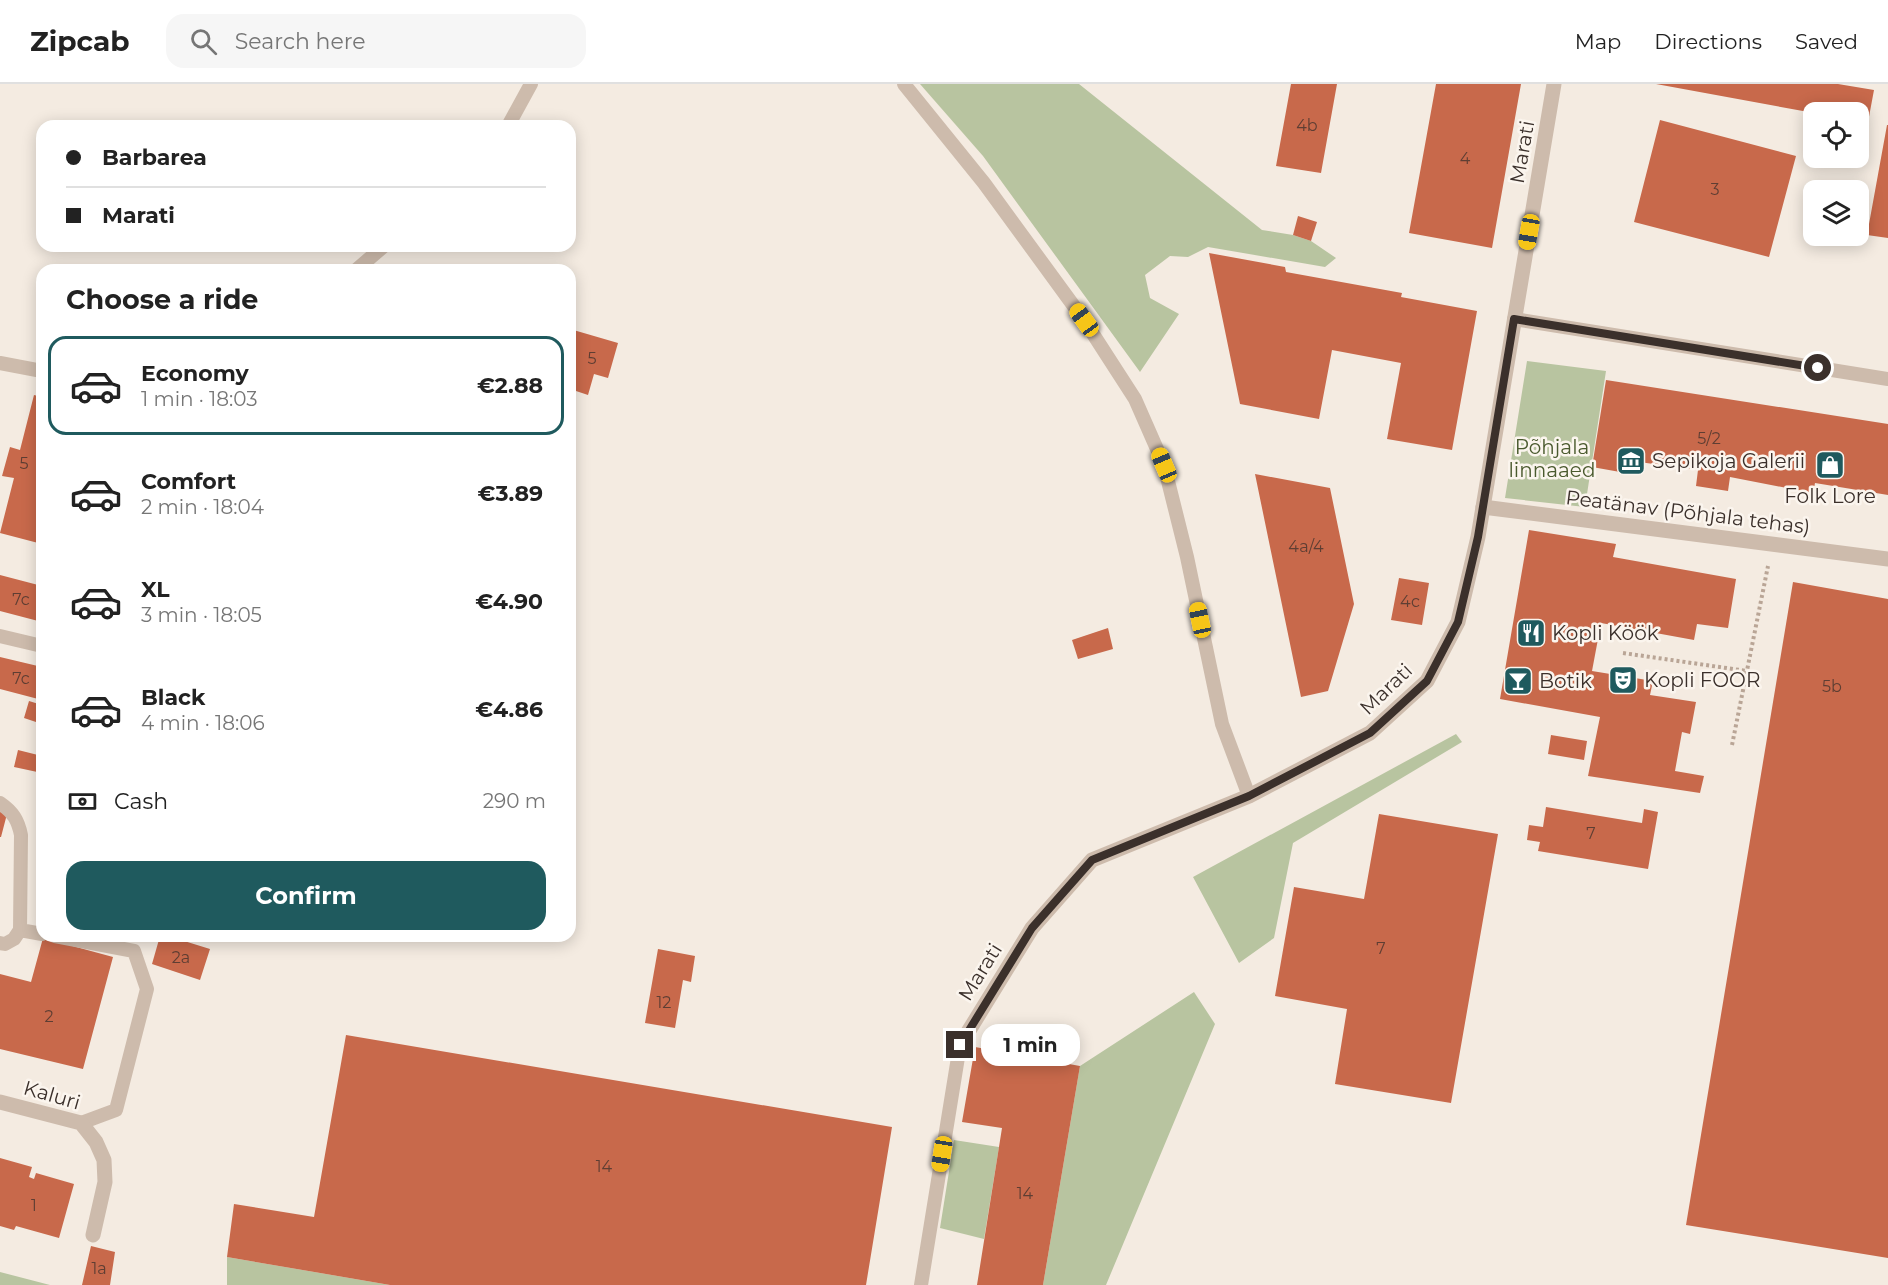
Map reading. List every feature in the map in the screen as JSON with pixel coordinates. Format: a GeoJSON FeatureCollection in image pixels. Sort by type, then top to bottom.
{"type":"FeatureCollection","features":[{"type":"Feature","properties":{"kind":"street","name":"Marati"},"geometry":{"type":"LineString","coordinates":[[960,1045],[1032,928],[1092,860],[1249,796],[1370,733],[1427,681],[1458,622],[1483,507],[1554,84]]}},
{"type":"Feature","properties":{"kind":"street","name":"Peatänav (Põhjala tehas)"},"geometry":{"type":"LineString","coordinates":[[1483,507],[1888,559]]}},
{"type":"Feature","properties":{"kind":"street","name":"Kaluri"},"geometry":{"type":"LineString","coordinates":[[0,1102],[81,1123],[96,1142],[104,1160],[105,1182],[93,1235]]}},
{"type":"Feature","properties":{"kind":"lane"},"geometry":{"type":"LineString","coordinates":[[511,120],[531,84]]}},
{"type":"Feature","properties":{"kind":"lane"},"geometry":{"type":"LineString","coordinates":[[904,84],[984,183],[1084,320],[1135,399],[1164,465],[1187,557],[1222,724],[1249,796]]}},
{"type":"Feature","properties":{"kind":"lane"},"geometry":{"type":"LineString","coordinates":[[363,264],[377,252]]}},
{"type":"Feature","properties":{"kind":"lane"},"geometry":{"type":"LineString","coordinates":[[1514,319],[1888,379]]}},
{"type":"Feature","properties":{"kind":"lane"},"geometry":{"type":"LineString","coordinates":[[0,363],[36,370]]}},
{"type":"Feature","properties":{"kind":"lane"},"geometry":{"type":"LineString","coordinates":[[0,636],[36,645]]}},
{"type":"Feature","properties":{"kind":"lane"},"geometry":{"type":"LineString","coordinates":[[0,803],[12,811],[19,823],[21,835],[20,930],[14,939],[5,944],[0,943]]}},
{"type":"Feature","properties":{"kind":"lane"},"geometry":{"type":"LineString","coordinates":[[20,930],[36,933]]}},
{"type":"Feature","properties":{"kind":"lane"},"geometry":{"type":"LineString","coordinates":[[81,1123],[116,1110],[147,989],[134,951],[87,942]]}},
{"type":"Feature","properties":{"kind":"lane"},"geometry":{"type":"LineString","coordinates":[[921,1285],[960,1045]]}},
{"type":"Feature","properties":{"kind":"path"},"geometry":{"type":"LineString","coordinates":[[1732,745],[1772,544]]}},
{"type":"Feature","properties":{"kind":"path"},"geometry":{"type":"LineString","coordinates":[[1623,653],[1747,671]]}},
{"type":"Feature","properties":{"kind":"green space"},"geometry":{"type":"Polygon","coordinates":[[[920,84],[1079,84],[1262,230],[1293,235],[1311,241],[1336,258],[1325,267],[1208,247],[1188,257],[1170,256],[1145,275],[1150,298],[1179,314],[1140,372],[983,156],[920,84]]]}},
{"type":"Feature","properties":{"kind":"green space","name":"Põhjala linnaaed"},"geometry":{"type":"Polygon","coordinates":[[[1527,361],[1606,371],[1585,507],[1505,498],[1527,361]]]}},
{"type":"Feature","properties":{"kind":"green space"},"geometry":{"type":"Polygon","coordinates":[[[1456,734],[1462,742],[1293,843],[1274,938],[1239,963],[1193,877],[1456,734]]]}},
{"type":"Feature","properties":{"kind":"green space"},"geometry":{"type":"Polygon","coordinates":[[[1194,992],[1215,1024],[1106,1285],[1043,1285],[1080,1066],[1194,992]]]}},
{"type":"Feature","properties":{"kind":"green space"},"geometry":{"type":"Polygon","coordinates":[[[954,1140],[999,1147],[984,1239],[940,1228],[954,1140]]]}},
{"type":"Feature","properties":{"kind":"green space"},"geometry":{"type":"Polygon","coordinates":[[[227,1257],[390,1285],[227,1285],[227,1257]]]}},
{"type":"Feature","properties":{"kind":"green space"},"geometry":{"type":"Polygon","coordinates":[[[0,1272],[50,1285],[0,1285],[0,1272]]]}},
{"type":"Feature","properties":{"kind":"building"},"geometry":{"type":"Polygon","coordinates":[[[1291,84],[1337,84],[1321,173],[1276,166],[1291,84]]]}},
{"type":"Feature","properties":{"kind":"building"},"geometry":{"type":"Polygon","coordinates":[[[1436,84],[1521,84],[1492,248],[1409,233],[1436,84]]]}},
{"type":"Feature","properties":{"kind":"building"},"geometry":{"type":"Polygon","coordinates":[[[1656,84],[1838,84],[1874,90],[1869,117],[1869,102],[1803,102],[1803,111],[1656,84]]]}},
{"type":"Feature","properties":{"kind":"building"},"geometry":{"type":"Polygon","coordinates":[[[1660,120],[1796,156],[1769,257],[1634,222],[1660,120]]]}},
{"type":"Feature","properties":{"kind":"building"},"geometry":{"type":"Polygon","coordinates":[[[1888,125],[1888,238],[1869,235],[1869,224],[1888,125]]]}},
{"type":"Feature","properties":{"kind":"building"},"geometry":{"type":"Polygon","coordinates":[[[1298,216],[1317,222],[1311,241],[1293,235],[1298,216]]]}},
{"type":"Feature","properties":{"kind":"building"},"geometry":{"type":"Polygon","coordinates":[[[1209,253],[1285,267],[1286,272],[1402,293],[1401,297],[1477,311],[1452,450],[1387,439],[1401,363],[1332,350],[1319,419],[1240,404],[1209,253]]]}},
{"type":"Feature","properties":{"kind":"building"},"geometry":{"type":"Polygon","coordinates":[[[576,331],[618,343],[608,378],[594,374],[588,395],[576,391],[576,331]]]}},
{"type":"Feature","properties":{"kind":"building"},"geometry":{"type":"Polygon","coordinates":[[[1606,380],[1888,424],[1888,495],[1815,483],[1813,493],[1730,477],[1728,491],[1696,486],[1698,470],[1639,462],[1637,475],[1592,467],[1606,380]]]}},
{"type":"Feature","properties":{"kind":"building"},"geometry":{"type":"Polygon","coordinates":[[[34,395],[36,396],[36,542],[0,533],[14,478],[2,476],[10,447],[20,450],[34,395]]]}},
{"type":"Feature","properties":{"kind":"building"},"geometry":{"type":"Polygon","coordinates":[[[1255,474],[1330,488],[1354,604],[1328,691],[1301,697],[1255,474]]]}},
{"type":"Feature","properties":{"kind":"building"},"geometry":{"type":"Polygon","coordinates":[[[1529,530],[1616,544],[1613,557],[1736,579],[1728,628],[1697,624],[1694,640],[1601,623],[1592,671],[1653,681],[1650,695],[1696,702],[1690,734],[1682,732],[1675,771],[1704,776],[1700,793],[1588,776],[1600,717],[1500,699],[1529,530]]]}},
{"type":"Feature","properties":{"kind":"building"},"geometry":{"type":"Polygon","coordinates":[[[0,575],[36,584],[36,620],[0,611],[0,575]]]}},
{"type":"Feature","properties":{"kind":"building"},"geometry":{"type":"Polygon","coordinates":[[[1399,578],[1429,583],[1422,625],[1391,620],[1399,578]]]}},
{"type":"Feature","properties":{"kind":"building"},"geometry":{"type":"Polygon","coordinates":[[[1793,582],[1888,599],[1888,1258],[1686,1225],[1793,582]]]}},
{"type":"Feature","properties":{"kind":"building"},"geometry":{"type":"Polygon","coordinates":[[[1108,628],[1113,649],[1078,659],[1072,640],[1108,628]]]}},
{"type":"Feature","properties":{"kind":"building"},"geometry":{"type":"Polygon","coordinates":[[[0,657],[36,666],[36,698],[0,689],[0,657]]]}},
{"type":"Feature","properties":{"kind":"building"},"geometry":{"type":"Polygon","coordinates":[[[29,701],[36,703],[36,722],[24,718],[29,701]]]}},
{"type":"Feature","properties":{"kind":"building"},"geometry":{"type":"Polygon","coordinates":[[[1551,735],[1587,741],[1584,760],[1548,754],[1551,735]]]}},
{"type":"Feature","properties":{"kind":"building"},"geometry":{"type":"Polygon","coordinates":[[[18,750],[36,754],[36,772],[14,767],[18,750]]]}},
{"type":"Feature","properties":{"kind":"building"},"geometry":{"type":"Polygon","coordinates":[[[1546,807],[1642,823],[1644,809],[1658,812],[1648,869],[1538,851],[1540,842],[1527,840],[1529,825],[1543,827],[1546,807]]]}},
{"type":"Feature","properties":{"kind":"building"},"geometry":{"type":"Polygon","coordinates":[[[0,812],[7,814],[1,837],[0,837],[0,812]]]}},
{"type":"Feature","properties":{"kind":"building"},"geometry":{"type":"Polygon","coordinates":[[[1379,814],[1498,834],[1451,1103],[1335,1084],[1347,1009],[1275,996],[1294,887],[1364,899],[1379,814]]]}},
{"type":"Feature","properties":{"kind":"building"},"geometry":{"type":"Polygon","coordinates":[[[42,942],[58,942],[113,957],[83,1069],[0,1049],[0,974],[31,982],[42,942]]]}},
{"type":"Feature","properties":{"kind":"building"},"geometry":{"type":"Polygon","coordinates":[[[158,942],[187,942],[210,949],[200,980],[152,964],[158,942]]]}},
{"type":"Feature","properties":{"kind":"building"},"geometry":{"type":"Polygon","coordinates":[[[658,949],[695,956],[691,982],[683,980],[675,1028],[645,1023],[658,949]]]}},
{"type":"Feature","properties":{"kind":"building"},"geometry":{"type":"Polygon","coordinates":[[[346,1035],[892,1127],[866,1285],[390,1285],[227,1257],[234,1204],[314,1217],[346,1035]]]}},
{"type":"Feature","properties":{"kind":"building"},"geometry":{"type":"Polygon","coordinates":[[[975,1047],[1080,1066],[1043,1285],[977,1285],[1002,1128],[962,1122],[975,1047]]]}},
{"type":"Feature","properties":{"kind":"building"},"geometry":{"type":"Polygon","coordinates":[[[0,1158],[32,1167],[29,1177],[34,1179],[36,1173],[74,1184],[59,1238],[16,1226],[14,1230],[0,1226],[0,1158]]]}},
{"type":"Feature","properties":{"kind":"building"},"geometry":{"type":"Polygon","coordinates":[[[91,1246],[115,1252],[110,1285],[82,1285],[91,1246]]]}},
{"type":"Feature","properties":{"kind":"place","name":"Sepikoja Galerii"},"geometry":{"type":"Point","coordinates":[1631,461]}},
{"type":"Feature","properties":{"kind":"place","name":"Folk Lore"},"geometry":{"type":"Point","coordinates":[1830,465]}},
{"type":"Feature","properties":{"kind":"place","name":"Kopli Köök"},"geometry":{"type":"Point","coordinates":[1531,633]}},
{"type":"Feature","properties":{"kind":"place","name":"Kopli FOOR"},"geometry":{"type":"Point","coordinates":[1623,680]}},
{"type":"Feature","properties":{"kind":"place","name":"Botik"},"geometry":{"type":"Point","coordinates":[1518,681]}},
{"type":"Feature","properties":{"kind":"route"},"geometry":{"type":"LineString","coordinates":[[960,1045],[1032,928],[1092,860],[1249,796],[1370,733],[1427,681],[1458,622],[1478,537],[1514,319],[1818,368]]}}]}
